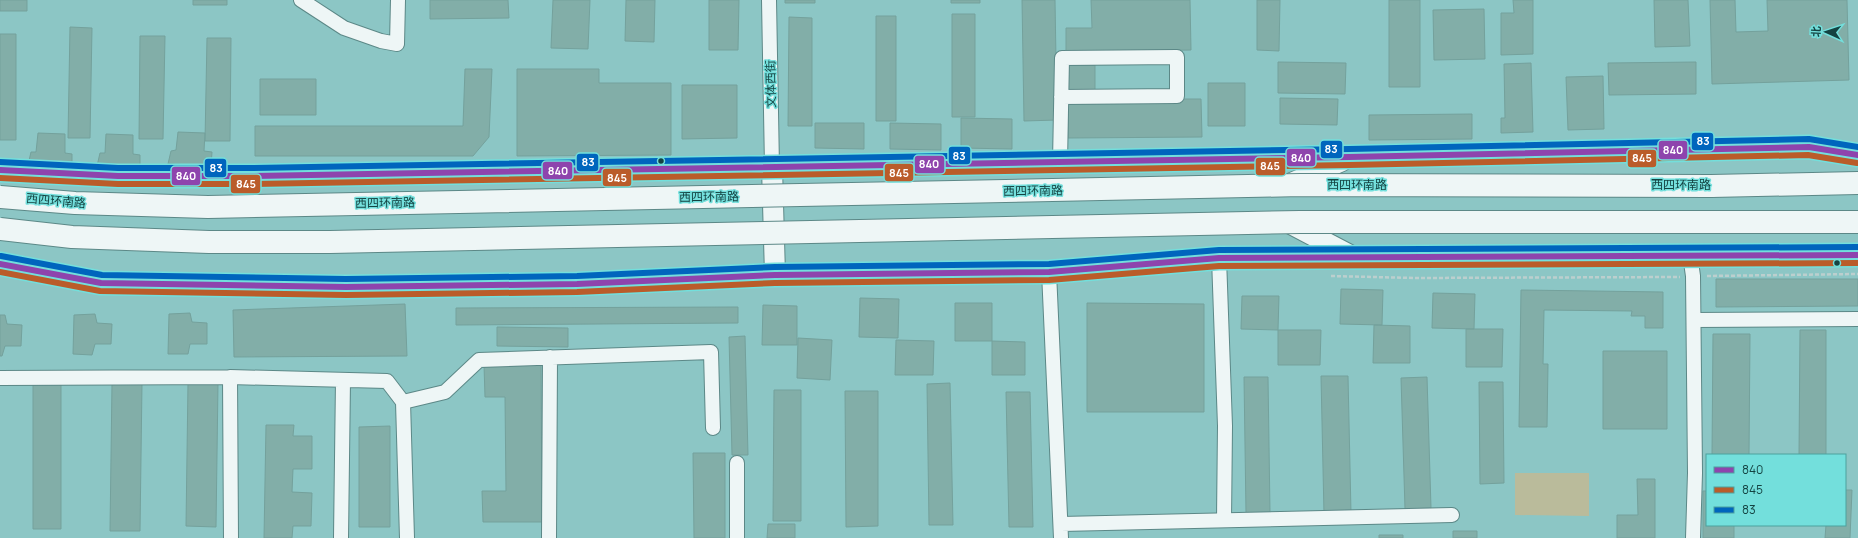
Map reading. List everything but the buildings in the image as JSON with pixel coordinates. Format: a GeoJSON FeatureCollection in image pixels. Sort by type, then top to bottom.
{"type":"FeatureCollection","features":[{"type":"Feature","properties":{"kind":"highway","name":"西四环南路"},"geometry":{"type":"LineString","coordinates":[[0,196],[75,204],[200,206],[1301,185],[1710,186],[1858,183]]}},
{"type":"Feature","properties":{"kind":"highway"},"geometry":{"type":"LineString","coordinates":[[0,230],[72,237],[201,242],[330,242],[1300,222],[1858,222]]}},
{"type":"Feature","properties":{"kind":"street"},"geometry":{"type":"LineString","coordinates":[[301,0],[344,28],[397,44],[398,0]]}},
{"type":"Feature","properties":{"kind":"street","name":"文体西街"},"geometry":{"type":"LineString","coordinates":[[770,0],[772,167]]}},
{"type":"Feature","properties":{"kind":"street"},"geometry":{"type":"LineString","coordinates":[[1060,162],[1061,97],[1062,58],[1177,57],[1177,96],[1061,97]]}},
{"type":"Feature","properties":{"kind":"street","name":"西四环南路"},"geometry":{"type":"LineString","coordinates":[[0,170],[118,176],[618,171],[772,167],[1349,158],[1809,147],[1858,155]]}},
{"type":"Feature","properties":{"kind":"street","name":"西四环南路"},"geometry":{"type":"LineString","coordinates":[[200,206],[1287,185],[1349,158]]}},
{"type":"Feature","properties":{"kind":"street"},"geometry":{"type":"LineString","coordinates":[[772,167],[775,275]]}},
{"type":"Feature","properties":{"kind":"street"},"geometry":{"type":"LineString","coordinates":[[239,242],[774,233],[1287,222],[1352,256]]}},
{"type":"Feature","properties":{"kind":"street"},"geometry":{"type":"LineString","coordinates":[[1690,255],[1693,277],[1694,320],[1693,538]]}},
{"type":"Feature","properties":{"kind":"street"},"geometry":{"type":"LineString","coordinates":[[0,264],[101,283],[346,287],[577,284],[775,275],[1049,272],[1219,258],[1352,256],[1858,255]]}},
{"type":"Feature","properties":{"kind":"street"},"geometry":{"type":"LineString","coordinates":[[1219,258],[1225,426],[1224,520]]}},
{"type":"Feature","properties":{"kind":"street"},"geometry":{"type":"LineString","coordinates":[[1049,272],[1061,538]]}},
{"type":"Feature","properties":{"kind":"street"},"geometry":{"type":"LineString","coordinates":[[1694,320],[1858,319]]}},
{"type":"Feature","properties":{"kind":"street"},"geometry":{"type":"LineString","coordinates":[[403,402],[445,392],[479,360],[711,352],[713,428]]}},
{"type":"Feature","properties":{"kind":"street"},"geometry":{"type":"LineString","coordinates":[[549,538],[550,357]]}},
{"type":"Feature","properties":{"kind":"street"},"geometry":{"type":"LineString","coordinates":[[0,378],[230,377],[386,381],[403,402],[407,538]]}},
{"type":"Feature","properties":{"kind":"street"},"geometry":{"type":"LineString","coordinates":[[230,377],[231,538]]}},
{"type":"Feature","properties":{"kind":"street"},"geometry":{"type":"LineString","coordinates":[[341,538],[343,380]]}},
{"type":"Feature","properties":{"kind":"street"},"geometry":{"type":"LineString","coordinates":[[737,463],[737,538]]}},
{"type":"Feature","properties":{"kind":"street"},"geometry":{"type":"LineString","coordinates":[[1061,524],[1452,515]]}},
{"type":"Feature","properties":{"kind":"path"},"geometry":{"type":"LineString","coordinates":[[1325,276],[1415,278],[1693,277],[1858,274]]}},
{"type":"Feature","properties":{"kind":"green space"},"geometry":{"type":"Polygon","coordinates":[[[1515,473],[1589,473],[1589,516],[1515,515],[1515,473]]]}},
{"type":"Feature","properties":{"kind":"transit line","name":"83"},"geometry":{"type":"LineString","coordinates":[[0,162],[118,168],[252,168],[1349,149],[1809,139],[1858,147]]}},
{"type":"Feature","properties":{"kind":"transit line","name":"840"},"geometry":{"type":"LineString","coordinates":[[0,170],[118,176],[252,176],[1349,157],[1809,147],[1858,155]]}},
{"type":"Feature","properties":{"kind":"transit line","name":"845"},"geometry":{"type":"LineString","coordinates":[[0,178],[118,184],[252,184],[1349,165],[1808,155],[1857,163]]}},
{"type":"Feature","properties":{"kind":"transit line","name":"83"},"geometry":{"type":"LineString","coordinates":[[1,256],[102,275],[346,279],[577,276],[775,267],[1049,264],[1219,250],[1858,247]]}},
{"type":"Feature","properties":{"kind":"transit line","name":"840"},"geometry":{"type":"LineString","coordinates":[[0,264],[101,283],[346,287],[577,284],[775,275],[1049,272],[1219,258],[1858,255]]}},
{"type":"Feature","properties":{"kind":"transit line","name":"845"},"geometry":{"type":"LineString","coordinates":[[0,272],[100,291],[346,295],[577,292],[775,283],[1049,280],[1219,266],[1858,263]]}}]}
